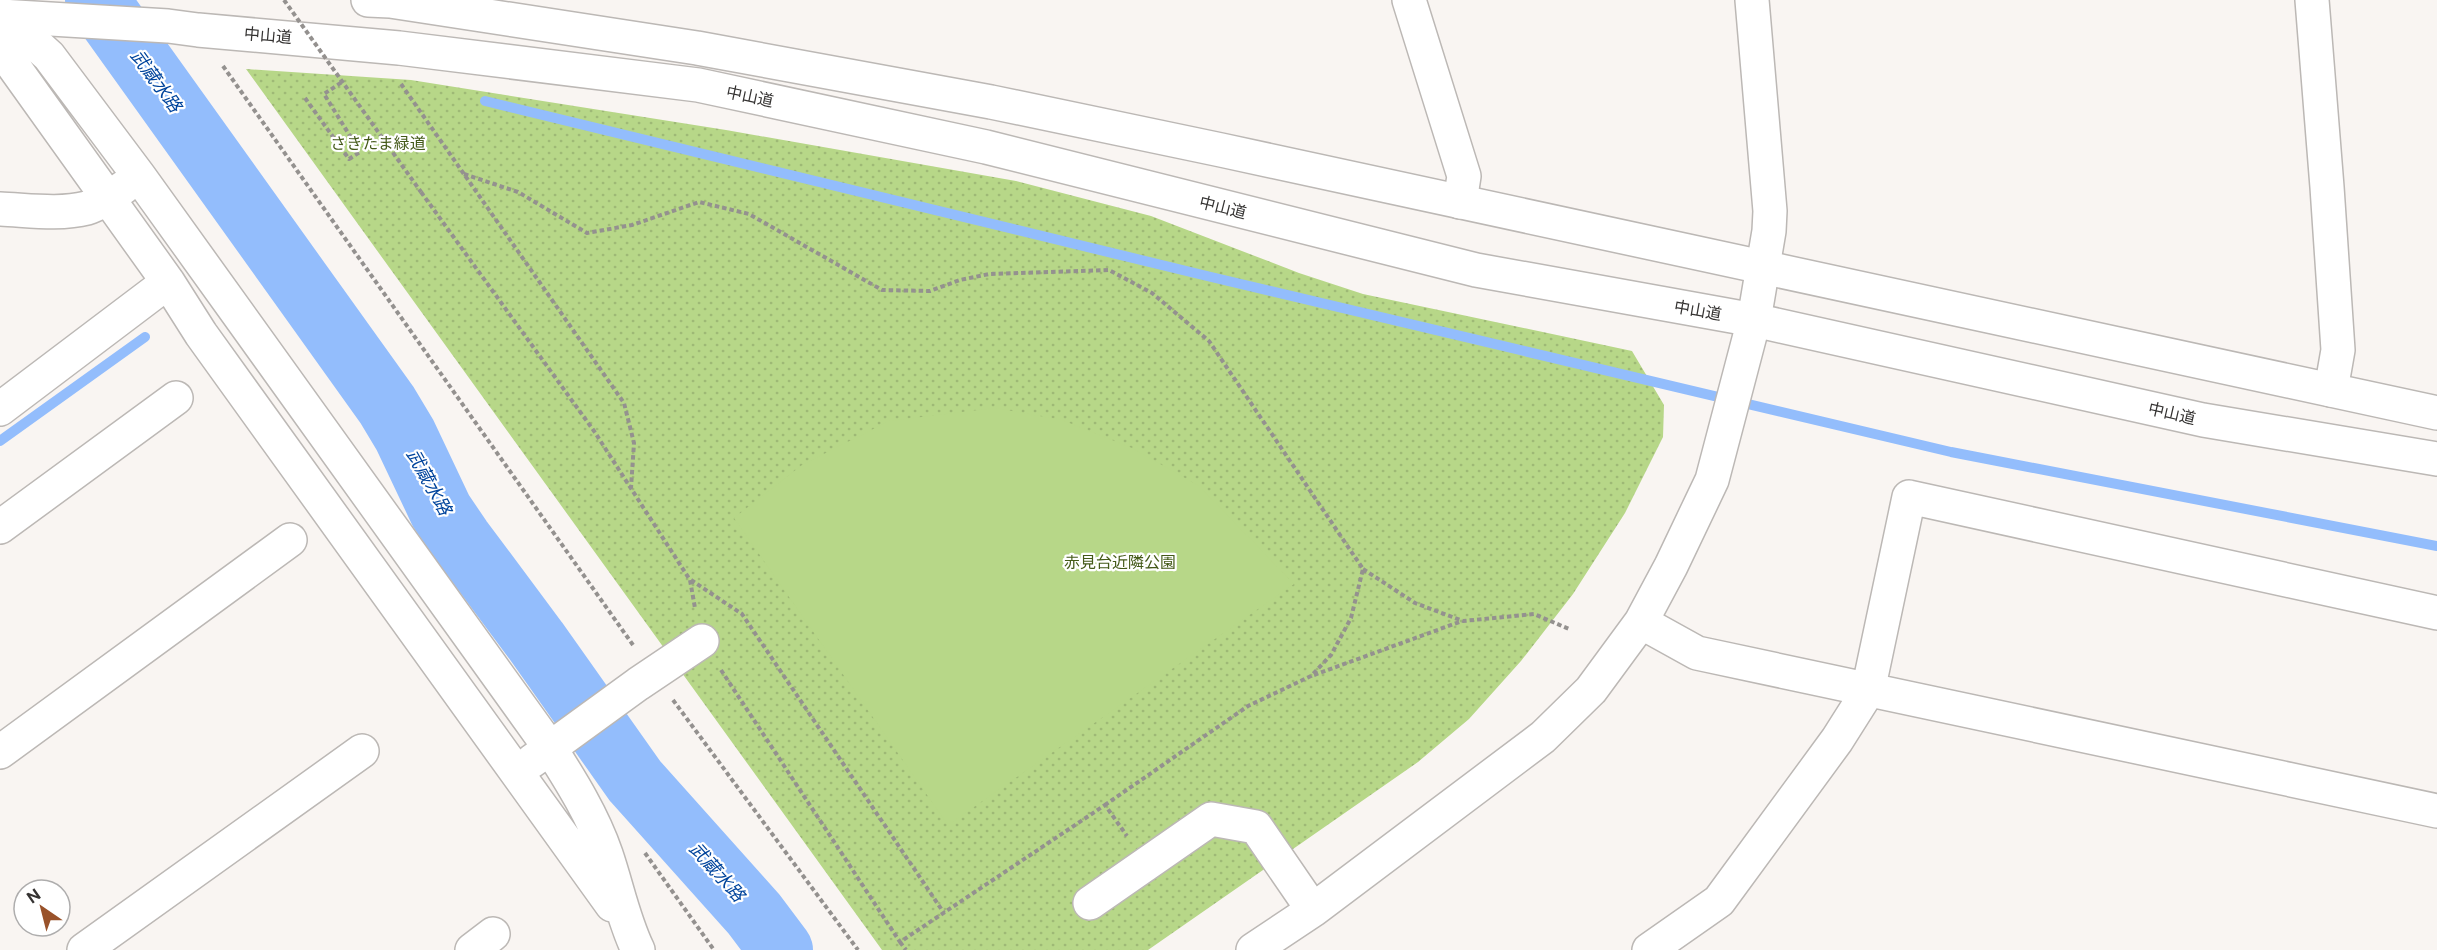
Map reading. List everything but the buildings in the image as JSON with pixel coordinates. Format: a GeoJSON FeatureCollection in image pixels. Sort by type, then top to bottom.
{"type":"FeatureCollection","features":[{"type":"Feature","properties":{"kind":"main road"},"geometry":{"type":"LineString","coordinates":[[368,0],[390,1],[697,48],[991,102],[2437,413]]}},
{"type":"Feature","properties":{"kind":"main road"},"geometry":{"type":"LineString","coordinates":[[1409,0],[1464,176],[1460,202]]}},
{"type":"Feature","properties":{"kind":"main road"},"geometry":{"type":"LineString","coordinates":[[1253,950],[1313,910],[1544,737],[1591,690],[1641,622],[1671,566],[1712,480],[1754,320],[1769,231],[1770,211],[1752,0]]}},
{"type":"Feature","properties":{"kind":"main road"},"geometry":{"type":"LineString","coordinates":[[2312,0],[2338,351],[2331,390]]}},
{"type":"Feature","properties":{"kind":"main road"},"geometry":{"type":"LineString","coordinates":[[2,16],[49,57],[562,739],[572,781],[605,852],[632,937]]}},
{"type":"Feature","properties":{"kind":"main road"},"geometry":{"type":"LineString","coordinates":[[2,16],[12,64],[168,282],[201,334],[518,772],[632,937]]}},
{"type":"Feature","properties":{"kind":"main road","name":"中山道"},"geometry":{"type":"LineString","coordinates":[[2,16],[168,26],[399,48],[698,85],[986,147],[1476,270],[1754,320],[2203,420],[2437,459]]}},
{"type":"Feature","properties":{"kind":"main road"},"geometry":{"type":"LineString","coordinates":[[0,209],[71,211],[88,208],[107,199],[139,176]]}},
{"type":"Feature","properties":{"kind":"main road"},"geometry":{"type":"LineString","coordinates":[[0,409],[168,282]]}},
{"type":"Feature","properties":{"kind":"main road"},"geometry":{"type":"LineString","coordinates":[[0,527],[176,398]]}},
{"type":"Feature","properties":{"kind":"main road"},"geometry":{"type":"LineString","coordinates":[[1649,950],[1719,901],[1837,740],[1868,691],[1909,497],[2437,613]]}},
{"type":"Feature","properties":{"kind":"main road"},"geometry":{"type":"LineString","coordinates":[[0,752],[290,540]]}},
{"type":"Feature","properties":{"kind":"main road"},"geometry":{"type":"LineString","coordinates":[[1641,622],[1697,653],[2437,811]]}},
{"type":"Feature","properties":{"kind":"main road"},"geometry":{"type":"LineString","coordinates":[[518,772],[702,641]]}},
{"type":"Feature","properties":{"kind":"main road"},"geometry":{"type":"LineString","coordinates":[[84,950],[362,751]]}},
{"type":"Feature","properties":{"kind":"main road"},"geometry":{"type":"LineString","coordinates":[[1090,903],[1211,819],[1256,827],[1313,910]]}},
{"type":"Feature","properties":{"kind":"path"},"geometry":{"type":"LineString","coordinates":[[284,0],[594,431],[690,580],[702,641],[906,950]]}},
{"type":"Feature","properties":{"kind":"path"},"geometry":{"type":"LineString","coordinates":[[218,56],[227,75],[646,679],[858,950]]}},
{"type":"Feature","properties":{"kind":"path"},"geometry":{"type":"LineString","coordinates":[[398,80],[624,403],[634,443],[631,489]]}},
{"type":"Feature","properties":{"kind":"path"},"geometry":{"type":"LineString","coordinates":[[305,98],[349,159],[360,152],[324,94],[342,82]]}},
{"type":"Feature","properties":{"kind":"path"},"geometry":{"type":"LineString","coordinates":[[464,174],[518,192],[586,233],[632,225],[699,202],[749,214],[882,290],[930,291],[960,280],[988,274],[1108,270],[1152,293],[1209,341],[1364,569],[1415,603],[1463,621]]}},
{"type":"Feature","properties":{"kind":"path"},"geometry":{"type":"LineString","coordinates":[[1311,676],[1331,655],[1351,618],[1364,569]]}},
{"type":"Feature","properties":{"kind":"path"},"geometry":{"type":"LineString","coordinates":[[690,580],[742,614],[944,913]]}},
{"type":"Feature","properties":{"kind":"path"},"geometry":{"type":"LineString","coordinates":[[900,942],[1248,706],[1311,676],[1463,621],[1534,614],[1569,629]]}},
{"type":"Feature","properties":{"kind":"path"},"geometry":{"type":"LineString","coordinates":[[1105,805],[1146,864]]}},
{"type":"Feature","properties":{"kind":"green space","name":"赤見台近隣公園"},"geometry":{"type":"Polygon","coordinates":[[[246,69],[411,80],[726,130],[1016,181],[1151,216],[1299,273],[1363,294],[1632,351],[1664,405],[1663,437],[1625,513],[1573,594],[1521,661],[1469,719],[1418,762],[1148,950],[882,950],[246,69]]]}},
{"type":"Feature","properties":{"kind":"green space"},"geometry":{"type":"Polygon","coordinates":[[[995,408],[1062,420],[1132,448],[1199,486],[1294,584],[948,825],[734,518],[802,465],[889,421],[995,408]]]}},
{"type":"Feature","properties":{"kind":"waterway","name":"武蔵水路"},"geometry":{"type":"LineString","coordinates":[[97,0],[387,405],[405,435],[441,511],[460,539],[536,641],[635,781],[754,914],[781,950]]}},
{"type":"Feature","properties":{"kind":"waterway"},"geometry":{"type":"LineString","coordinates":[[485,101],[1207,276],[1951,452],[2437,546]]}},
{"type":"Feature","properties":{"kind":"waterway"},"geometry":{"type":"LineString","coordinates":[[0,441],[145,337]]}},
{"type":"Feature","properties":{"kind":"park label","name":"さきたま緑道"},"geometry":{"type":"Point","coordinates":[378,143]}}]}
